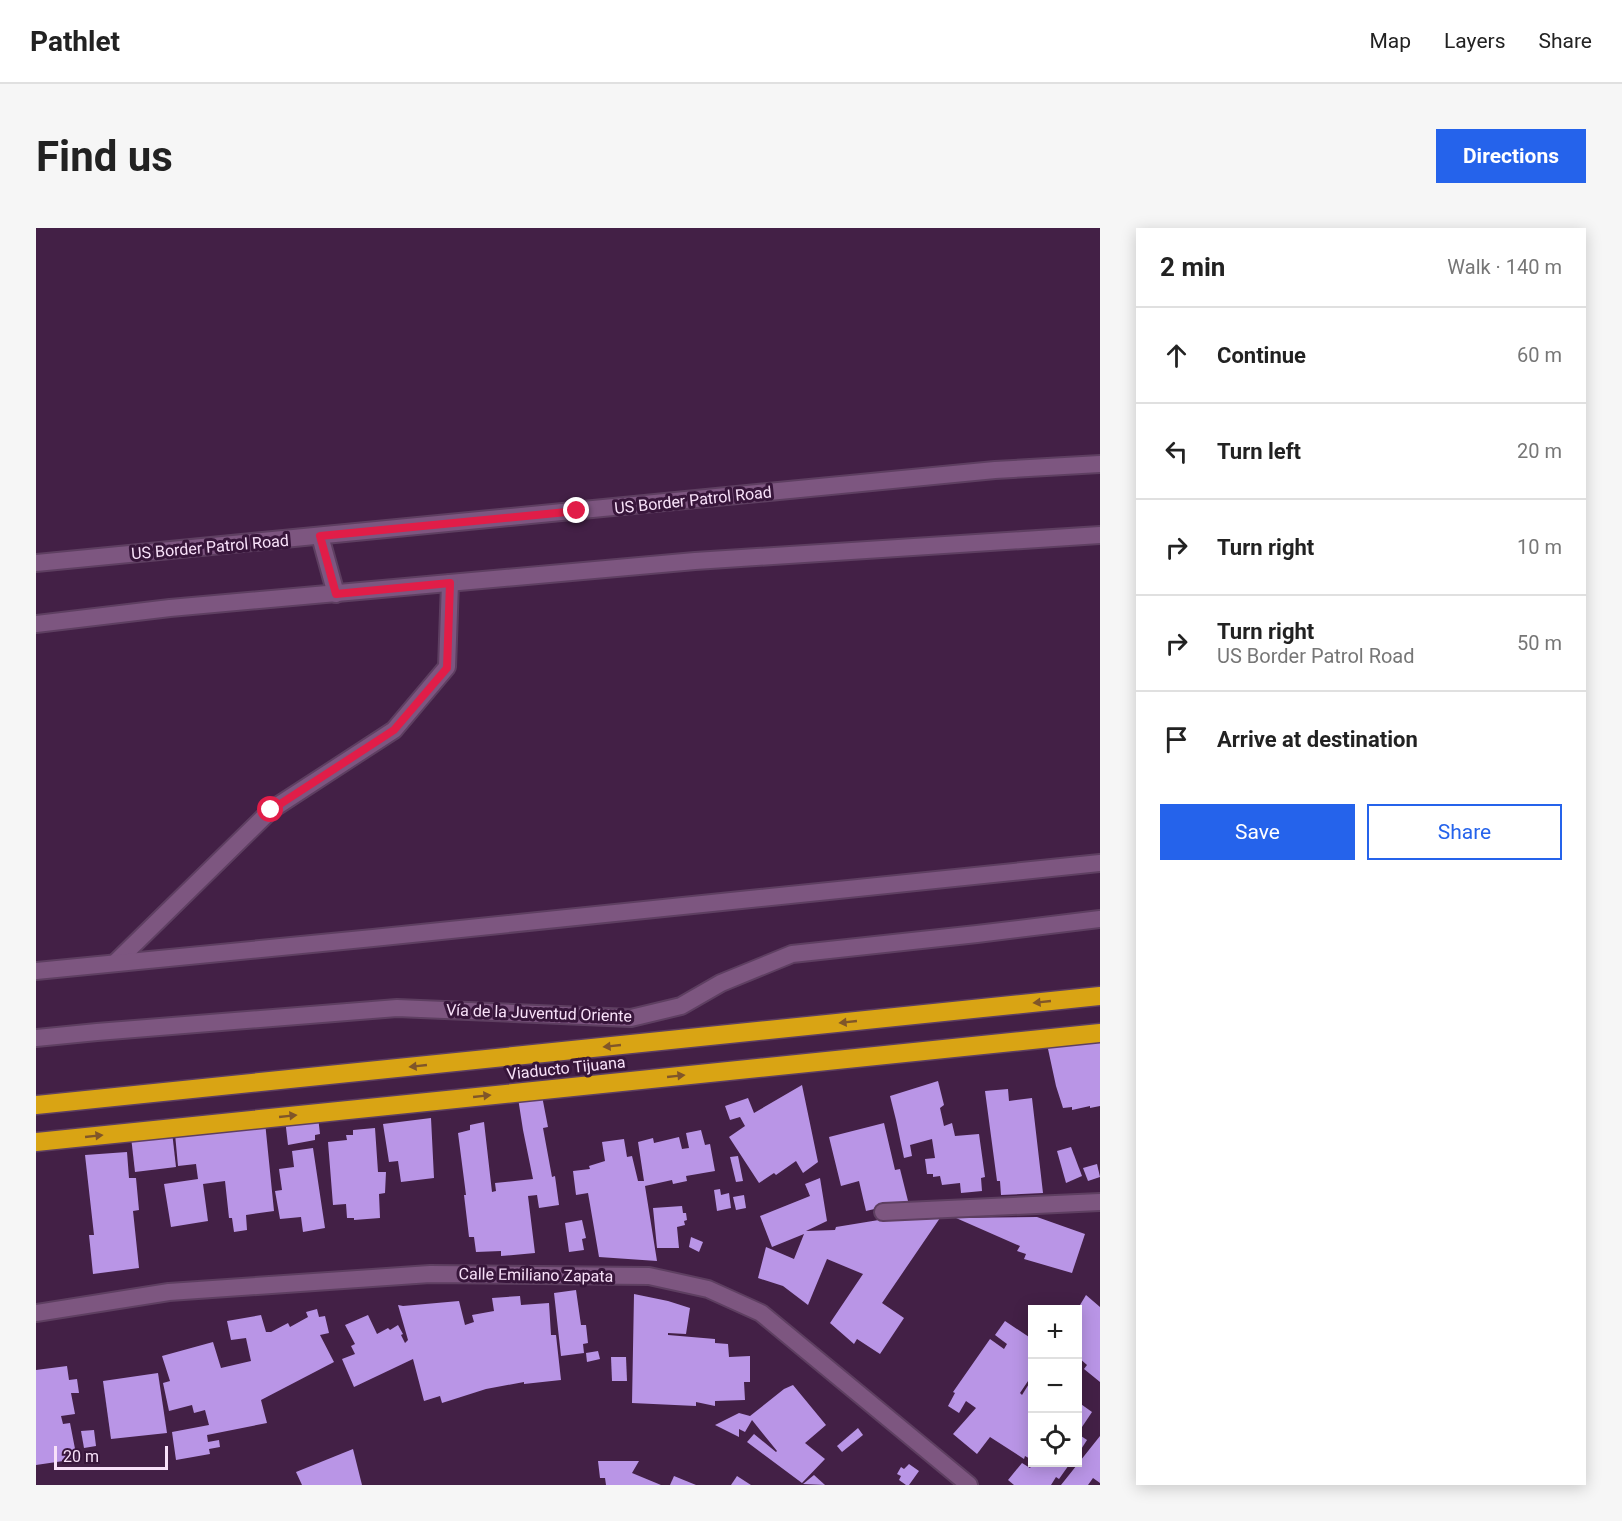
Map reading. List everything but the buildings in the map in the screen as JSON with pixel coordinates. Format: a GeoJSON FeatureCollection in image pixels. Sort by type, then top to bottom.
{"type":"FeatureCollection","features":[{"type":"Feature","properties":{"kind":"highway","name":"Viaducto Tijuana"},"geometry":{"type":"LineString","coordinates":[[36,1105],[1100,996]]}},
{"type":"Feature","properties":{"kind":"highway","name":"Viaducto Tijuana"},"geometry":{"type":"LineString","coordinates":[[36,1142],[1100,1033]]}},
{"type":"Feature","properties":{"kind":"street","name":"US Border Patrol Road"},"geometry":{"type":"LineString","coordinates":[[36,563],[994,470],[1100,464]]}},
{"type":"Feature","properties":{"kind":"street"},"geometry":{"type":"LineString","coordinates":[[36,624],[170,608],[695,561],[1100,535]]}},
{"type":"Feature","properties":{"kind":"street"},"geometry":{"type":"LineString","coordinates":[[320,536],[336,594]]}},
{"type":"Feature","properties":{"kind":"street"},"geometry":{"type":"LineString","coordinates":[[115,963],[271,810],[394,730],[447,668],[450,583]]}},
{"type":"Feature","properties":{"kind":"street"},"geometry":{"type":"LineString","coordinates":[[36,971],[1100,863]]}},
{"type":"Feature","properties":{"kind":"street","name":"Vía de la Juventud Oriente"},"geometry":{"type":"LineString","coordinates":[[36,1038],[397,1008],[631,1018],[681,1006],[721,983],[792,954],[1100,919]]}},
{"type":"Feature","properties":{"kind":"street"},"geometry":{"type":"LineString","coordinates":[[883,1212],[1100,1202]]}},
{"type":"Feature","properties":{"kind":"street","name":"Calle Emiliano Zapata"},"geometry":{"type":"LineString","coordinates":[[36,1313],[169,1292],[430,1274],[649,1276],[708,1289],[761,1313],[969,1485]]}},
{"type":"Feature","properties":{"kind":"route"},"geometry":{"type":"LineString","coordinates":[[271,810],[394,730],[447,668],[450,583],[336,594],[320,536],[577,511]]}}]}
